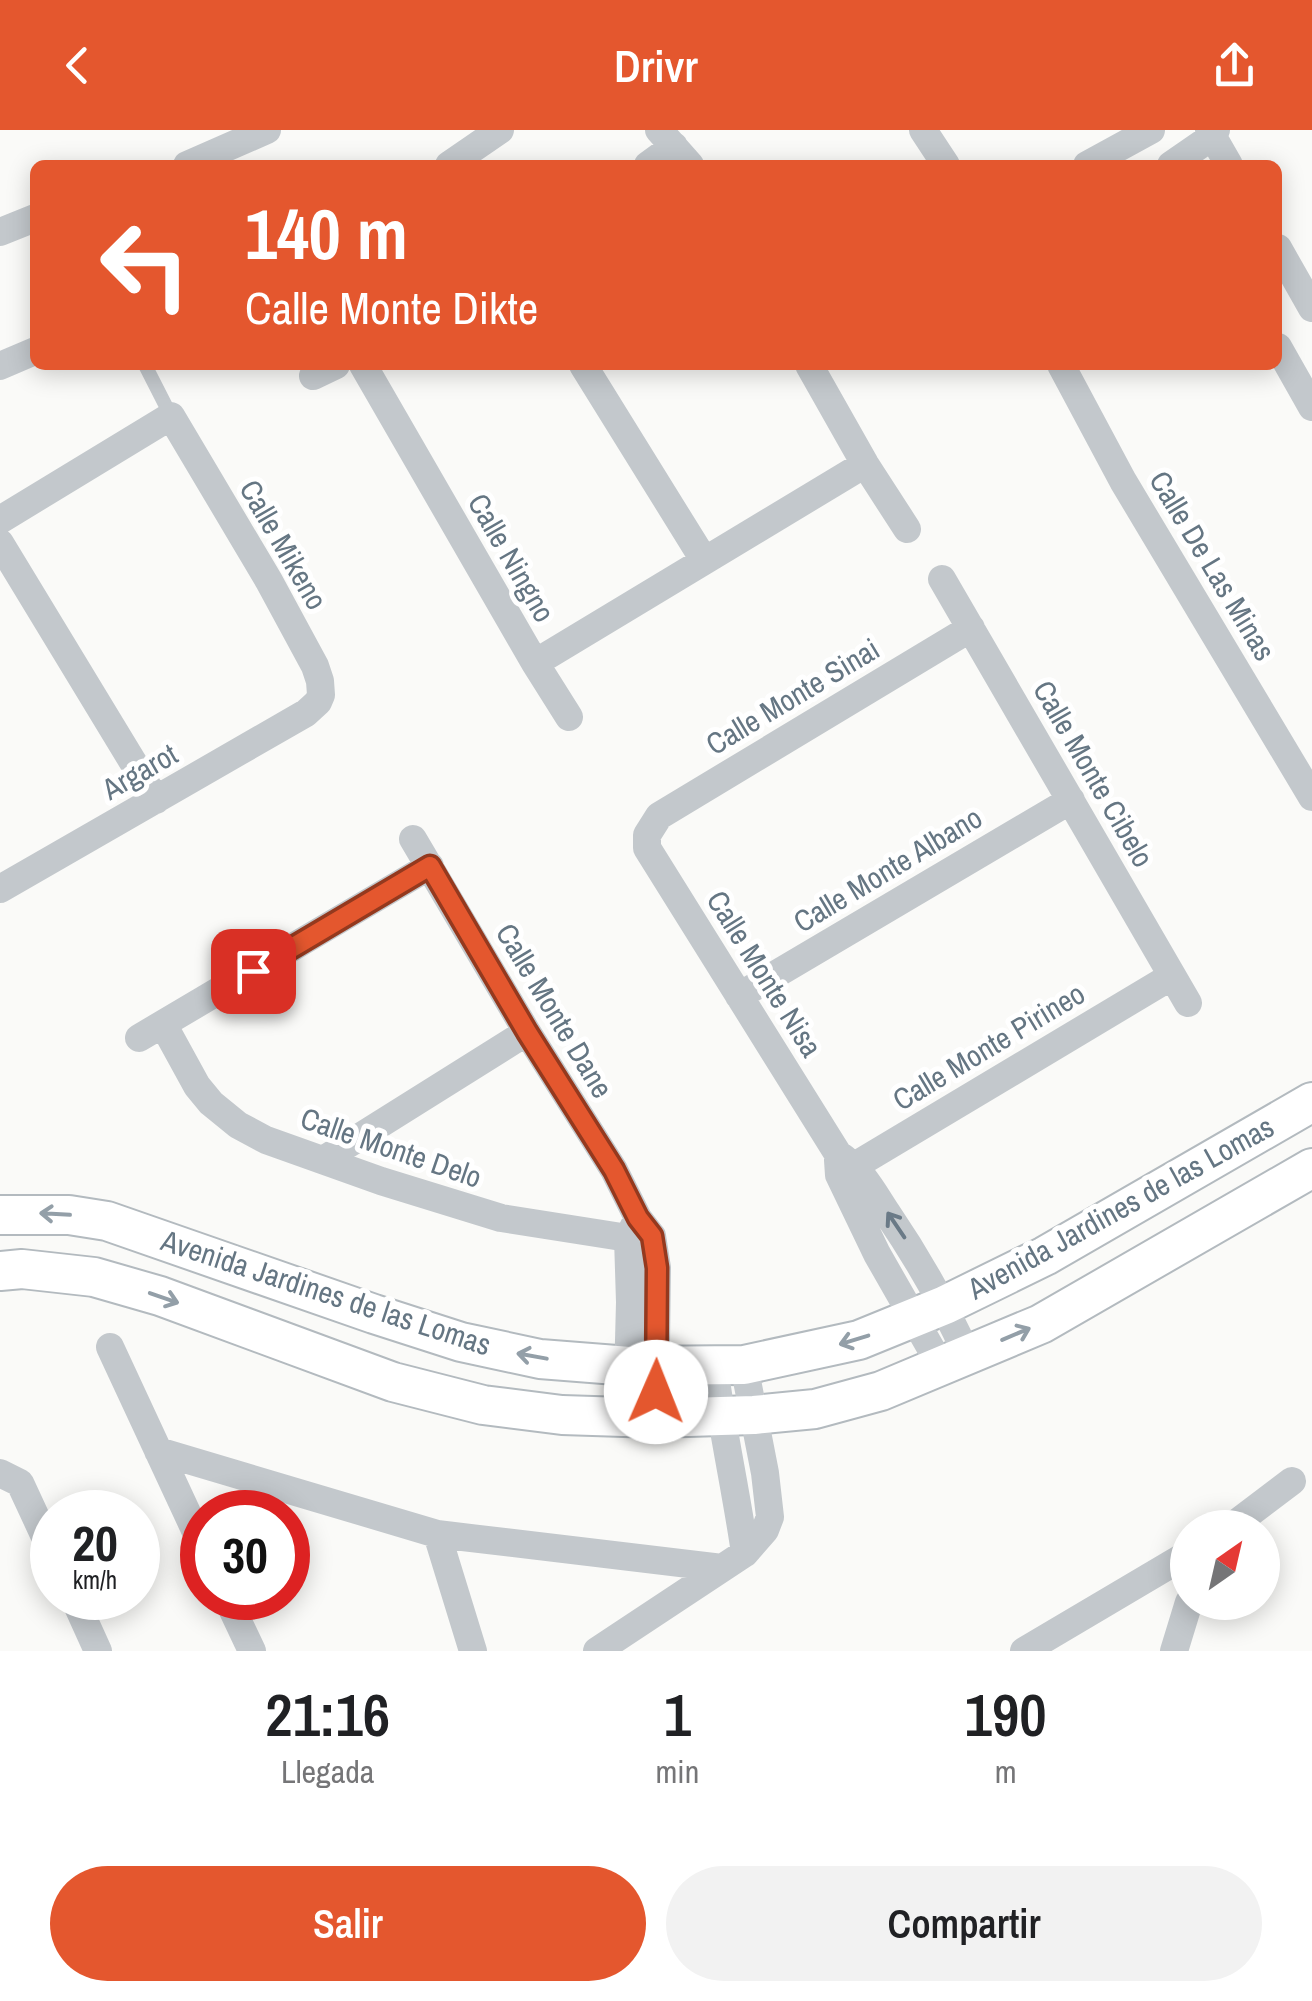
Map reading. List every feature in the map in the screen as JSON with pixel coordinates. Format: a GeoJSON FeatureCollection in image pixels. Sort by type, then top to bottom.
{"type":"FeatureCollection","features":[{"type":"Feature","properties":{"kind":"street"},"geometry":{"type":"LineString","coordinates":[[198,160],[267,130]]}},
{"type":"Feature","properties":{"kind":"street"},"geometry":{"type":"LineString","coordinates":[[456,160],[500,130]]}},
{"type":"Feature","properties":{"kind":"street"},"geometry":{"type":"LineString","coordinates":[[923,130],[943,160]]}},
{"type":"Feature","properties":{"kind":"street"},"geometry":{"type":"LineString","coordinates":[[1096,160],[1151,130],[1169,160]]}},
{"type":"Feature","properties":{"kind":"street"},"geometry":{"type":"LineString","coordinates":[[1178,160],[1213,132],[1227,160]]}},
{"type":"Feature","properties":{"kind":"street"},"geometry":{"type":"LineString","coordinates":[[0,232],[30,220]]}},
{"type":"Feature","properties":{"kind":"street"},"geometry":{"type":"LineString","coordinates":[[1282,255],[1312,308]]}},
{"type":"Feature","properties":{"kind":"street"},"geometry":{"type":"LineString","coordinates":[[0,366],[30,353]]}},
{"type":"Feature","properties":{"kind":"street"},"geometry":{"type":"LineString","coordinates":[[1282,354],[1312,407]]}},
{"type":"Feature","properties":{"kind":"street","name":"Calle Ningno"},"geometry":{"type":"LineString","coordinates":[[366,370],[535,663],[865,464]]}},
{"type":"Feature","properties":{"kind":"street"},"geometry":{"type":"LineString","coordinates":[[586,370],[704,560]]}},
{"type":"Feature","properties":{"kind":"street"},"geometry":{"type":"LineString","coordinates":[[812,370],[865,464],[908,529]]}},
{"type":"Feature","properties":{"kind":"street","name":"Calle De Las Minas"},"geometry":{"type":"LineString","coordinates":[[1064,370],[1123,481],[1312,797]]}},
{"type":"Feature","properties":{"kind":"street"},"geometry":{"type":"LineString","coordinates":[[0,520],[171,416]]}},
{"type":"Feature","properties":{"kind":"street","name":"Calle Mikeno"},"geometry":{"type":"LineString","coordinates":[[171,416],[315,666],[322,689],[312,709]]}},
{"type":"Feature","properties":{"kind":"street"},"geometry":{"type":"LineString","coordinates":[[0,543],[156,800]]}},
{"type":"Feature","properties":{"kind":"street","name":"Calle Monte Cibelo"},"geometry":{"type":"LineString","coordinates":[[942,579],[1188,1003]]}},
{"type":"Feature","properties":{"kind":"street","name":"Calle Monte Sinai"},"geometry":{"type":"LineString","coordinates":[[652,825],[659,816],[970,628]]}},
{"type":"Feature","properties":{"kind":"street"},"geometry":{"type":"LineString","coordinates":[[535,663],[569,717]]}},
{"type":"Feature","properties":{"kind":"street","name":"Argarot"},"geometry":{"type":"LineString","coordinates":[[0,890],[312,709]]}},
{"type":"Feature","properties":{"kind":"street","name":"Calle Monte Albano"},"geometry":{"type":"LineString","coordinates":[[740,996],[1070,800]]}},
{"type":"Feature","properties":{"kind":"street","name":"Calle Monte Nisa"},"geometry":{"type":"LineString","coordinates":[[652,825],[647,848],[844,1165],[910,1248],[930,1311],[954,1361]]}},
{"type":"Feature","properties":{"kind":"street","name":"Calle Monte Dane"},"geometry":{"type":"LineString","coordinates":[[413,839],[614,1170],[657,1268],[643,1366],[641,1418]]}},
{"type":"Feature","properties":{"kind":"street","name":"Calle Monte Delo"},"geometry":{"type":"LineString","coordinates":[[430,866],[151,1031],[224,1116],[266,1140],[501,1218],[640,1231]]}},
{"type":"Feature","properties":{"kind":"street","name":"Calle Monte Pirineo"},"geometry":{"type":"LineString","coordinates":[[844,1165],[1172,976]]}},
{"type":"Feature","properties":{"kind":"street"},"geometry":{"type":"LineString","coordinates":[[323,1160],[527,1032]]}},
{"type":"Feature","properties":{"kind":"street","name":"Avenida Jardines de las Lomas"},"geometry":{"type":"LineString","coordinates":[[0,1215],[69,1214],[107,1221],[460,1342],[540,1358],[643,1366],[729,1366],[859,1340],[930,1311],[1046,1256],[1312,1102]]}},
{"type":"Feature","properties":{"kind":"street"},"geometry":{"type":"LineString","coordinates":[[1239,1142],[1266,1194]]}},
{"type":"Feature","properties":{"kind":"street","name":"Avenida Jardines de las Lomas"},"geometry":{"type":"LineString","coordinates":[[0,1271],[22,1269],[94,1278],[160,1296],[393,1382],[483,1405],[562,1415],[737,1416],[814,1409],[882,1391],[1041,1324],[1312,1168]]}},
{"type":"Feature","properties":{"kind":"street"},"geometry":{"type":"LineString","coordinates":[[94,1278],[107,1221]]}},
{"type":"Feature","properties":{"kind":"street"},"geometry":{"type":"LineString","coordinates":[[110,1347],[180,1498]]}},
{"type":"Feature","properties":{"kind":"street"},"geometry":{"type":"LineString","coordinates":[[729,1366],[737,1416],[734,1560]]}},
{"type":"Feature","properties":{"kind":"street"},"geometry":{"type":"LineString","coordinates":[[158,1451],[438,1534],[734,1560]]}},
{"type":"Feature","properties":{"kind":"street"},"geometry":{"type":"LineString","coordinates":[[0,1473],[20,1483],[30,1505]]}},
{"type":"Feature","properties":{"kind":"street"},"geometry":{"type":"LineString","coordinates":[[1254,1510],[1292,1481]]}},
{"type":"Feature","properties":{"kind":"street"},"geometry":{"type":"LineString","coordinates":[[438,1534],[473,1651]]}},
{"type":"Feature","properties":{"kind":"street"},"geometry":{"type":"LineString","coordinates":[[597,1651],[734,1560]]}},
{"type":"Feature","properties":{"kind":"street"},"geometry":{"type":"LineString","coordinates":[[1024,1651],[1170,1565]]}},
{"type":"Feature","properties":{"kind":"street"},"geometry":{"type":"LineString","coordinates":[[84,1620],[98,1651]]}},
{"type":"Feature","properties":{"kind":"street"},"geometry":{"type":"LineString","coordinates":[[237,1620],[252,1651]]}},
{"type":"Feature","properties":{"kind":"street"},"geometry":{"type":"LineString","coordinates":[[1174,1651],[1183,1620]]}},
{"type":"Feature","properties":{"kind":"lane"},"geometry":{"type":"LineString","coordinates":[[147,370],[171,416]]}},
{"type":"Feature","properties":{"kind":"route"},"geometry":{"type":"LineString","coordinates":[[253,971],[430,866],[652,1236],[657,1268],[656,1392]]}}]}
